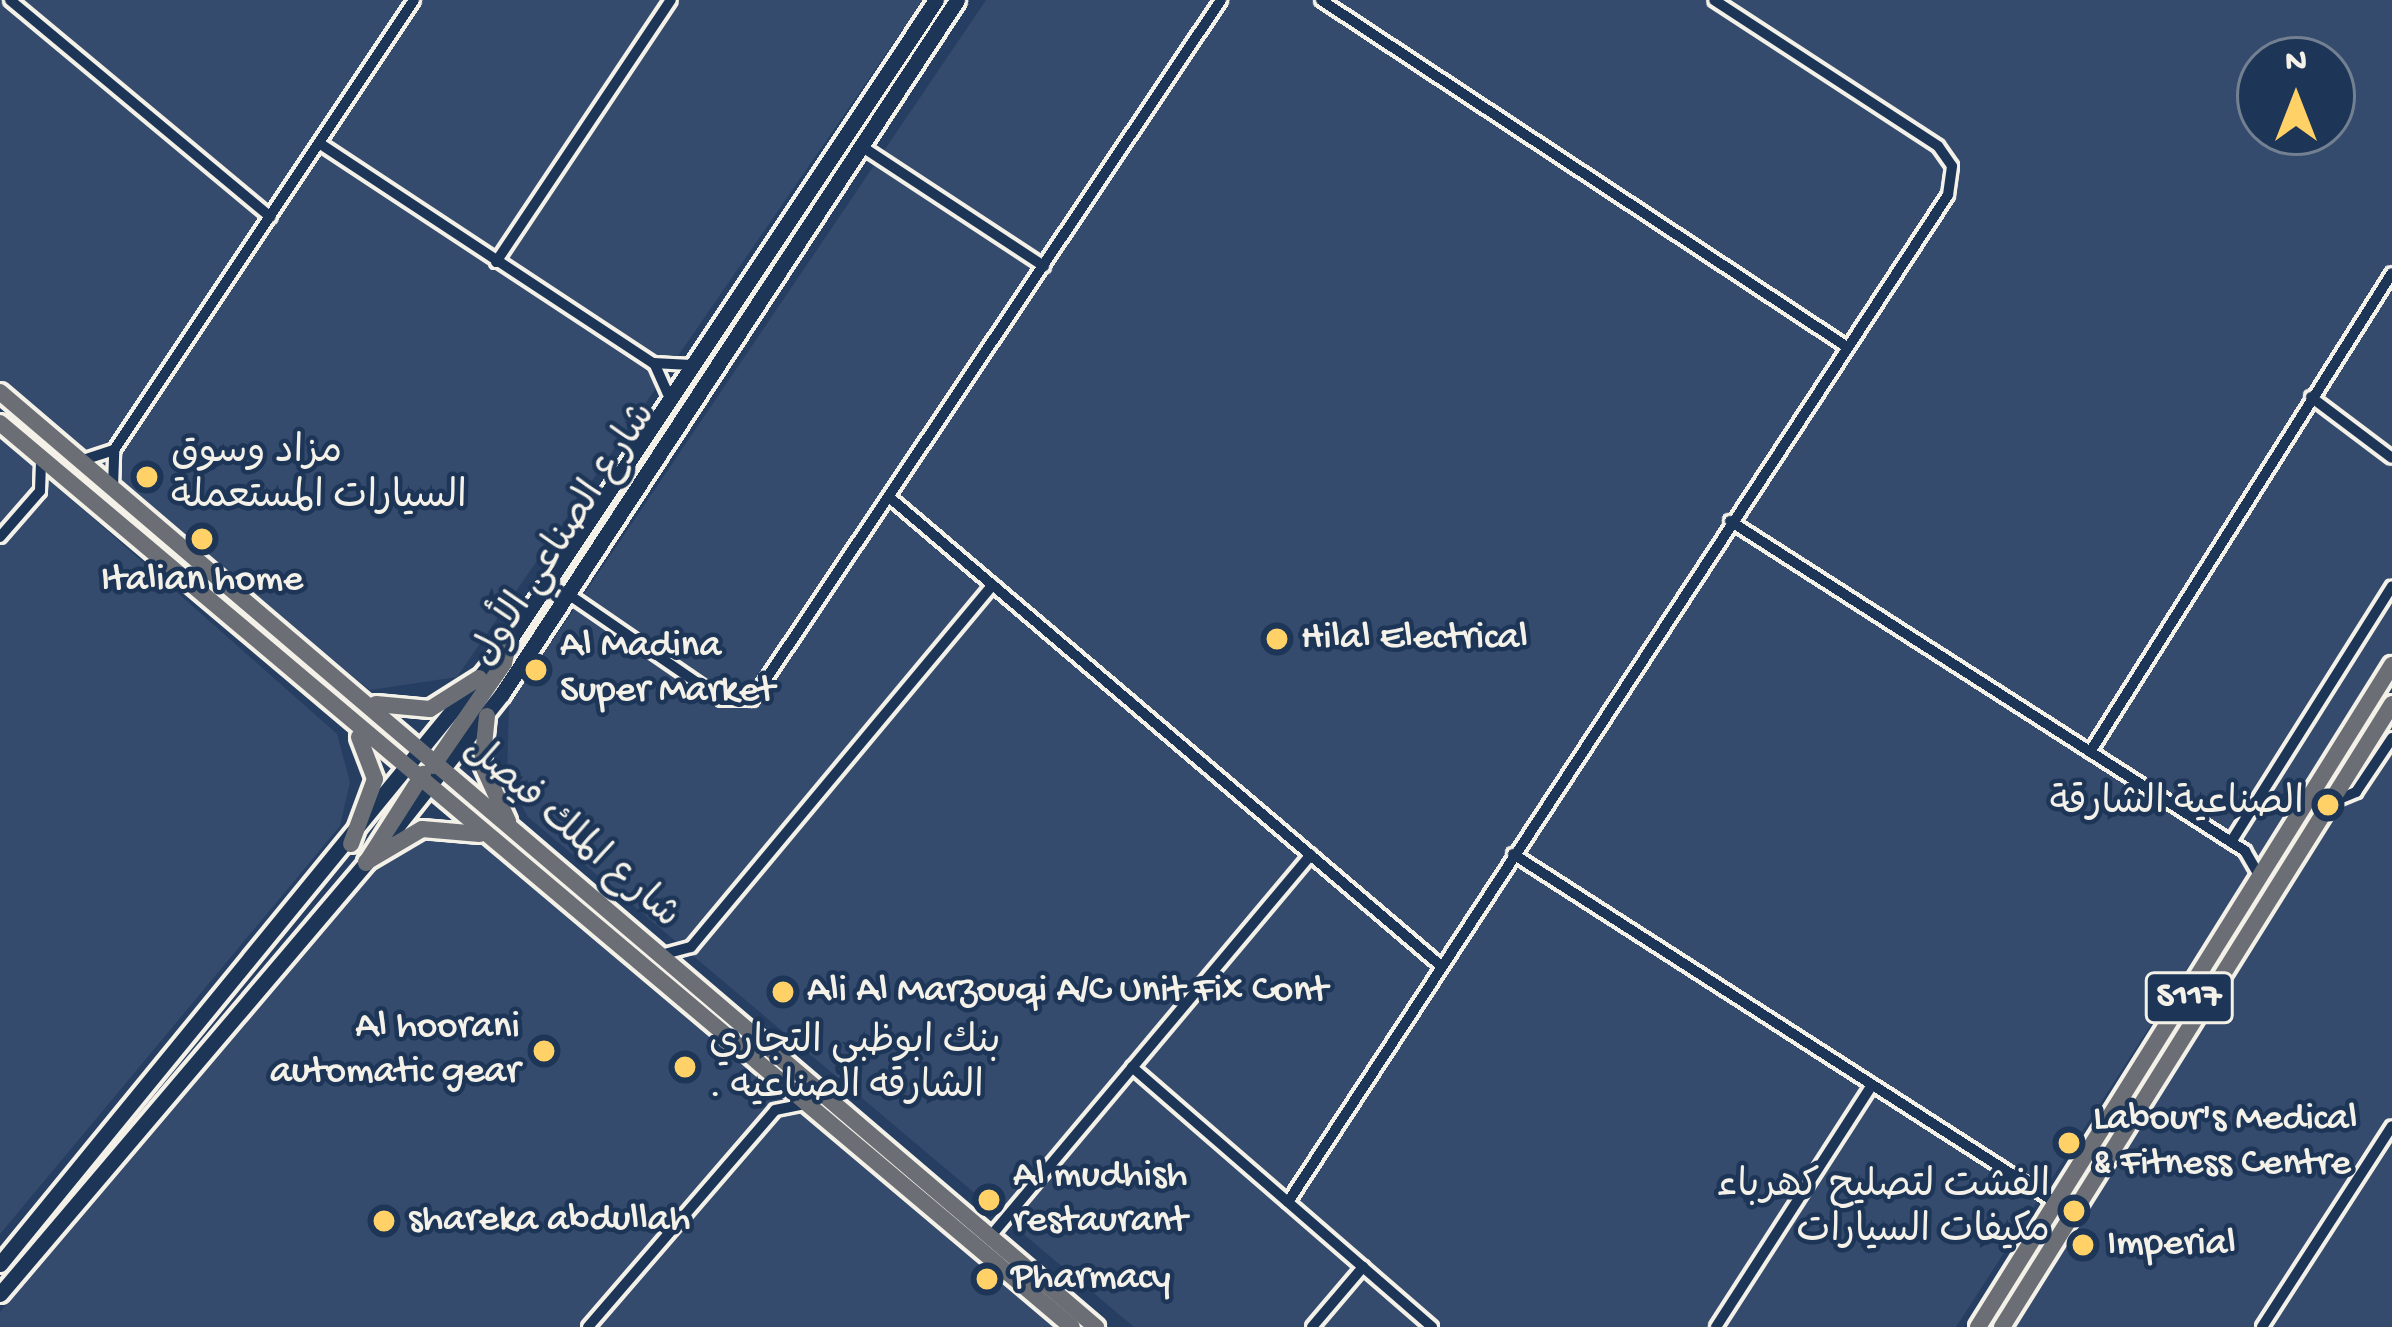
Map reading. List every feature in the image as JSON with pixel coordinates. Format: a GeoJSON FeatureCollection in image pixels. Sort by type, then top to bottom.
{"type":"FeatureCollection","features":[{"type":"Feature","properties":{"kind":"main road","name":"شارع الصناعي الأول"},"geometry":{"type":"LineString","coordinates":[[435,761],[479,678],[509,641],[936,0]]}},
{"type":"Feature","properties":{"kind":"main road","name":"شارع الصناعي الأول"},"geometry":{"type":"LineString","coordinates":[[0,1264],[351,844],[487,716],[957,0]]}},
{"type":"Feature","properties":{"kind":"main road","name":"شارع الملك فيصل"},"geometry":{"type":"LineString","coordinates":[[0,392],[1096,1327]]}},
{"type":"Feature","properties":{"kind":"main road"},"geometry":{"type":"LineString","coordinates":[[0,408],[27,429],[33,420]]}},
{"type":"Feature","properties":{"kind":"main road","name":"شارع الملك فيصل"},"geometry":{"type":"LineString","coordinates":[[0,422],[419,781],[1072,1327]]}},
{"type":"Feature","properties":{"kind":"main road"},"geometry":{"type":"LineString","coordinates":[[0,1294],[366,862],[504,663],[509,641]]}},
{"type":"Feature","properties":{"kind":"main road","name":"S117"},"geometry":{"type":"LineString","coordinates":[[1978,1327],[2262,884],[2392,664]]}},
{"type":"Feature","properties":{"kind":"main road"},"geometry":{"type":"LineString","coordinates":[[369,703],[422,711],[479,678]]}},
{"type":"Feature","properties":{"kind":"main road","name":"S117"},"geometry":{"type":"LineString","coordinates":[[2002,1327],[2392,704]]}},
{"type":"Feature","properties":{"kind":"main road"},"geometry":{"type":"LineString","coordinates":[[340,712],[366,748],[375,779],[351,844]]}},
{"type":"Feature","properties":{"kind":"main road"},"geometry":{"type":"LineString","coordinates":[[487,716],[482,764],[511,827]]}},
{"type":"Feature","properties":{"kind":"main road"},"geometry":{"type":"LineString","coordinates":[[366,862],[422,829],[483,835]]}},
{"type":"Feature","properties":{"kind":"street"},"geometry":{"type":"LineString","coordinates":[[10,0],[270,218]]}},
{"type":"Feature","properties":{"kind":"street"},"geometry":{"type":"LineString","coordinates":[[113,488],[114,450],[415,0]]}},
{"type":"Feature","properties":{"kind":"street"},"geometry":{"type":"LineString","coordinates":[[496,262],[671,0]]}},
{"type":"Feature","properties":{"kind":"street"},"geometry":{"type":"LineString","coordinates":[[568,594],[722,700],[742,704],[759,693],[1222,0]]}},
{"type":"Feature","properties":{"kind":"street"},"geometry":{"type":"LineString","coordinates":[[1321,0],[1846,346]]}},
{"type":"Feature","properties":{"kind":"street"},"geometry":{"type":"LineString","coordinates":[[1288,1202],[1730,521],[1948,195],[1949,159],[1714,0]]}},
{"type":"Feature","properties":{"kind":"street"},"geometry":{"type":"LineString","coordinates":[[319,143],[653,363],[691,365]]}},
{"type":"Feature","properties":{"kind":"street"},"geometry":{"type":"LineString","coordinates":[[861,146],[1044,266]]}},
{"type":"Feature","properties":{"kind":"street"},"geometry":{"type":"LineString","coordinates":[[2090,752],[2392,273]]}},
{"type":"Feature","properties":{"kind":"street"},"geometry":{"type":"LineString","coordinates":[[653,363],[669,397]]}},
{"type":"Feature","properties":{"kind":"street"},"geometry":{"type":"LineString","coordinates":[[2311,397],[2392,458]]}},
{"type":"Feature","properties":{"kind":"street"},"geometry":{"type":"LineString","coordinates":[[80,461],[114,450]]}},
{"type":"Feature","properties":{"kind":"street"},"geometry":{"type":"LineString","coordinates":[[0,537],[40,491],[40,457]]}},
{"type":"Feature","properties":{"kind":"street"},"geometry":{"type":"LineString","coordinates":[[40,491],[77,489]]}},
{"type":"Feature","properties":{"kind":"street"},"geometry":{"type":"LineString","coordinates":[[889,496],[1441,966]]}},
{"type":"Feature","properties":{"kind":"street"},"geometry":{"type":"LineString","coordinates":[[1730,521],[2245,851],[2262,884]]}},
{"type":"Feature","properties":{"kind":"street"},"geometry":{"type":"LineString","coordinates":[[661,955],[691,947],[993,585]]}},
{"type":"Feature","properties":{"kind":"street"},"geometry":{"type":"LineString","coordinates":[[2231,842],[2392,586]]}},
{"type":"Feature","properties":{"kind":"street"},"geometry":{"type":"LineString","coordinates":[[2336,800],[2356,792],[2392,738]]}},
{"type":"Feature","properties":{"kind":"street"},"geometry":{"type":"LineString","coordinates":[[2245,851],[2284,848]]}},
{"type":"Feature","properties":{"kind":"street"},"geometry":{"type":"LineString","coordinates":[[1513,854],[2058,1204]]}},
{"type":"Feature","properties":{"kind":"street"},"geometry":{"type":"LineString","coordinates":[[990,1237],[1311,855]]}},
{"type":"Feature","properties":{"kind":"street"},"geometry":{"type":"LineString","coordinates":[[691,947],[691,981]]}},
{"type":"Feature","properties":{"kind":"street"},"geometry":{"type":"LineString","coordinates":[[1132,1067],[1432,1327]]}},
{"type":"Feature","properties":{"kind":"street"},"geometry":{"type":"LineString","coordinates":[[774,1075],[775,1111]]}},
{"type":"Feature","properties":{"kind":"street"},"geometry":{"type":"LineString","coordinates":[[1716,1327],[1872,1084]]}},
{"type":"Feature","properties":{"kind":"street"},"geometry":{"type":"LineString","coordinates":[[588,1327],[775,1111],[811,1105]]}},
{"type":"Feature","properties":{"kind":"street"},"geometry":{"type":"LineString","coordinates":[[2262,1327],[2392,1126]]}},
{"type":"Feature","properties":{"kind":"street"},"geometry":{"type":"LineString","coordinates":[[1312,1327],[1363,1267]]}},
{"type":"Feature","properties":{"kind":"shaded area"},"geometry":{"type":"Polygon","coordinates":[[[0,0],[923,0],[457,677],[370,690],[0,392],[0,0]]]}},
{"type":"Feature","properties":{"kind":"shaded area"},"geometry":{"type":"Polygon","coordinates":[[[986,0],[2392,0],[2392,651],[1956,1327],[1134,1327],[528,817],[507,779],[509,705],[986,0]]]}},
{"type":"Feature","properties":{"kind":"shaded area"},"geometry":{"type":"Polygon","coordinates":[[[0,436],[337,734],[350,782],[340,826],[0,1234],[0,436]]]}},
{"type":"Feature","properties":{"kind":"shaded area"},"geometry":{"type":"Polygon","coordinates":[[[2392,718],[2392,1327],[2008,1327],[2210,1012],[2392,718]]]}},
{"type":"Feature","properties":{"kind":"shaded area"},"geometry":{"type":"Polygon","coordinates":[[[438,837],[489,842],[1060,1327],[0,1327],[0,1312],[390,851],[438,837]]]}},
{"type":"Feature","properties":{"kind":"place","name":"مزاد وسوق السيارات المستعملة"},"geometry":{"type":"Point","coordinates":[147,477]}},
{"type":"Feature","properties":{"kind":"place","name":"Italian home"},"geometry":{"type":"Point","coordinates":[202,539]}},
{"type":"Feature","properties":{"kind":"place","name":"Hilal Electrical"},"geometry":{"type":"Point","coordinates":[1277,639]}},
{"type":"Feature","properties":{"kind":"place","name":"Al Madina Super Market"},"geometry":{"type":"Point","coordinates":[536,670]}},
{"type":"Feature","properties":{"kind":"place","name":"الصناعية الشارقة"},"geometry":{"type":"Point","coordinates":[2328,805]}},
{"type":"Feature","properties":{"kind":"place","name":"Ali Al Marzouqi A/C Unit Fix Cont"},"geometry":{"type":"Point","coordinates":[783,992]}},
{"type":"Feature","properties":{"kind":"place","name":"Al hoorani automatic gear"},"geometry":{"type":"Point","coordinates":[544,1051]}},
{"type":"Feature","properties":{"kind":"place","name":"بنك ابوظبي التجاري . الشارقه الصناعيه"},"geometry":{"type":"Point","coordinates":[685,1067]}},
{"type":"Feature","properties":{"kind":"place","name":"Labour's Medical & Fitness Centre"},"geometry":{"type":"Point","coordinates":[2069,1143]}},
{"type":"Feature","properties":{"kind":"place","name":"Al mudhish restaurant"},"geometry":{"type":"Point","coordinates":[989,1200]}},
{"type":"Feature","properties":{"kind":"place","name":"الفشت لتصلیح کھرباء مکیفات السیارات"},"geometry":{"type":"Point","coordinates":[2074,1211]}},
{"type":"Feature","properties":{"kind":"place","name":"shareka abdullah"},"geometry":{"type":"Point","coordinates":[384,1221]}},
{"type":"Feature","properties":{"kind":"place","name":"Imperial"},"geometry":{"type":"Point","coordinates":[2083,1245]}},
{"type":"Feature","properties":{"kind":"place","name":"Pharmacy"},"geometry":{"type":"Point","coordinates":[987,1279]}}]}
